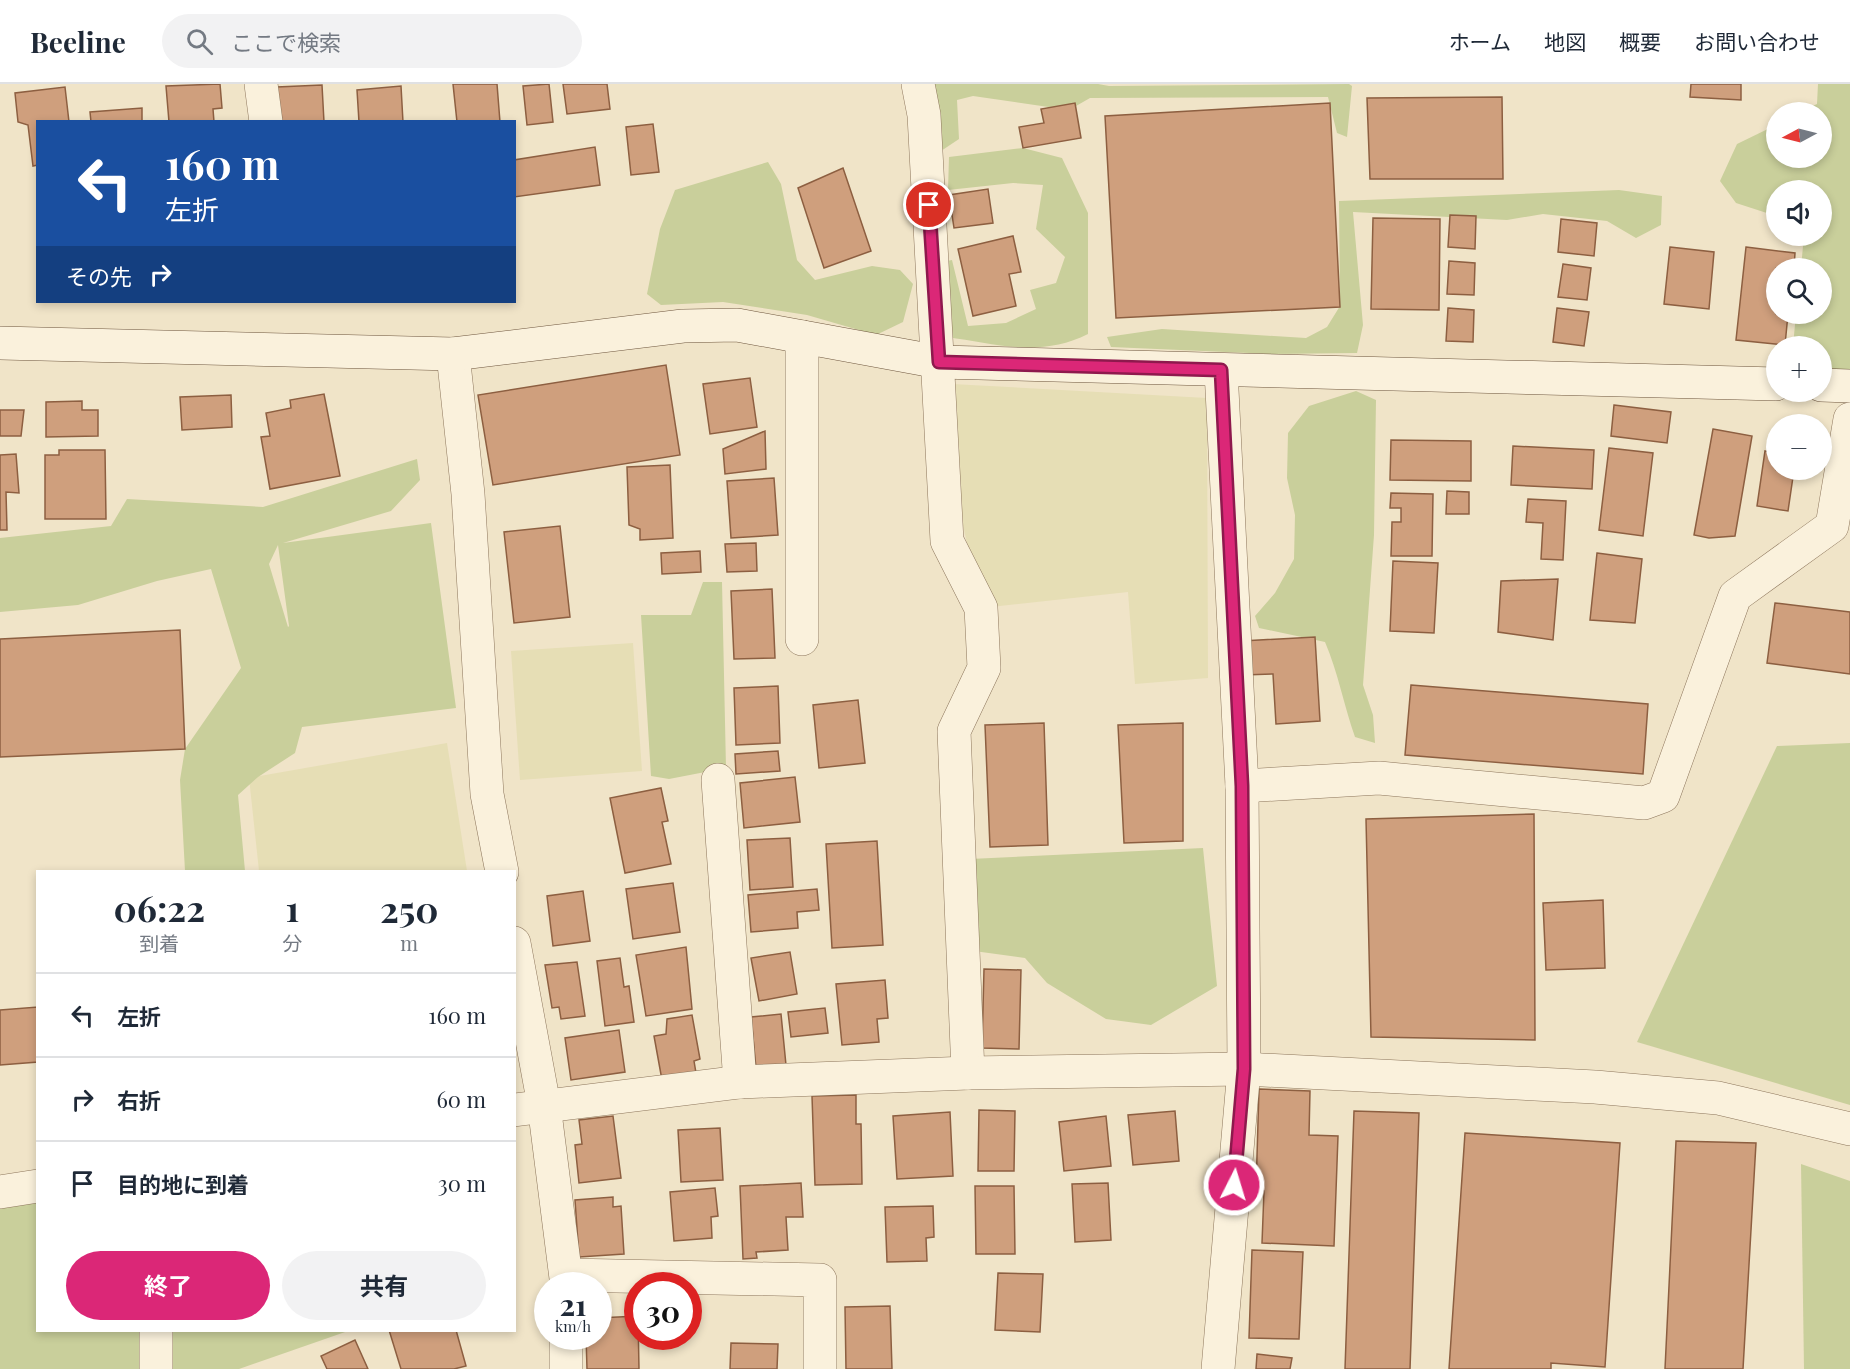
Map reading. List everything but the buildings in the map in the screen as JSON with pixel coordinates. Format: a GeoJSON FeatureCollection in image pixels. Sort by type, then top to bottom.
{"type":"FeatureCollection","features":[{"type":"Feature","properties":{"kind":"street"},"geometry":{"type":"LineString","coordinates":[[261,84],[266,120]]}},
{"type":"Feature","properties":{"kind":"street"},"geometry":{"type":"LineString","coordinates":[[918,84],[924,115],[947,541],[981,608],[984,668],[954,731],[968,1073]]}},
{"type":"Feature","properties":{"kind":"street"},"geometry":{"type":"LineString","coordinates":[[0,343],[453,354],[683,326],[737,325],[939,362],[1766,384]]}},
{"type":"Feature","properties":{"kind":"street"},"geometry":{"type":"LineString","coordinates":[[802,337],[802,639]]}},
{"type":"Feature","properties":{"kind":"street"},"geometry":{"type":"LineString","coordinates":[[453,354],[468,494],[487,794],[502,870]]}},
{"type":"Feature","properties":{"kind":"street"},"geometry":{"type":"LineString","coordinates":[[1218,1369],[1244,1069],[1242,786],[1221,370]]}},
{"type":"Feature","properties":{"kind":"street"},"geometry":{"type":"LineString","coordinates":[[1832,385],[1850,386]]}},
{"type":"Feature","properties":{"kind":"street"},"geometry":{"type":"LineString","coordinates":[[1242,786],[1379,778],[1644,803],[1663,796],[1735,596],[1832,526],[1850,419]]}},
{"type":"Feature","properties":{"kind":"street"},"geometry":{"type":"LineString","coordinates":[[717,780],[740,1082]]}},
{"type":"Feature","properties":{"kind":"street"},"geometry":{"type":"LineString","coordinates":[[516,965],[529,1107],[565,1272]]}},
{"type":"Feature","properties":{"kind":"street"},"geometry":{"type":"LineString","coordinates":[[529,1107],[740,1082],[968,1073],[1244,1069],[1595,1087],[1718,1098],[1850,1129]]}},
{"type":"Feature","properties":{"kind":"street"},"geometry":{"type":"LineString","coordinates":[[0,1192],[36,1186]]}},
{"type":"Feature","properties":{"kind":"street"},"geometry":{"type":"LineString","coordinates":[[612,1280],[820,1280],[820,1369]]}},
{"type":"Feature","properties":{"kind":"street"},"geometry":{"type":"LineString","coordinates":[[156,1332],[156,1369]]}},
{"type":"Feature","properties":{"kind":"street"},"geometry":{"type":"LineString","coordinates":[[566,1350],[566,1369]]}},
{"type":"Feature","properties":{"kind":"shaded area"},"geometry":{"type":"Polygon","coordinates":[[[952,384],[1207,398],[1208,678],[1135,684],[1128,592],[981,608],[963,525],[952,384]]]}},
{"type":"Feature","properties":{"kind":"shaded area"},"geometry":{"type":"Polygon","coordinates":[[[633,643],[642,771],[520,780],[511,651],[633,643]]]}},
{"type":"Feature","properties":{"kind":"shaded area"},"geometry":{"type":"Polygon","coordinates":[[[447,743],[467,870],[259,870],[249,778],[447,743]]]}},
{"type":"Feature","properties":{"kind":"green space"},"geometry":{"type":"Polygon","coordinates":[[[929,84],[1098,84],[1109,86],[1349,84],[1352,86],[1347,137],[1337,133],[1328,97],[1090,98],[1069,110],[973,96],[957,100],[959,139],[941,151],[929,84]]]}},
{"type":"Feature","properties":{"kind":"green space"},"geometry":{"type":"Polygon","coordinates":[[[1818,84],[1850,84],[1850,370],[1832,371],[1832,336],[1794,336],[1795,324],[1832,324],[1832,258],[1802,258],[1803,246],[1832,246],[1832,180],[1766,180],[1766,213],[1736,203],[1720,181],[1737,144],[1766,130],[1766,168],[1832,168],[1832,102],[1817,102],[1818,84]]]}},
{"type":"Feature","properties":{"kind":"green space"},"geometry":{"type":"Polygon","coordinates":[[[1023,148],[1062,158],[1088,213],[1088,334],[1053,346],[1036,347],[1018,347],[947,337],[937,263],[952,260],[968,326],[1006,323],[1036,309],[1030,290],[1056,283],[1065,257],[1036,229],[1043,185],[1013,183],[948,190],[949,157],[1023,148]]]}},
{"type":"Feature","properties":{"kind":"green space"},"geometry":{"type":"Polygon","coordinates":[[[768,162],[781,184],[797,260],[815,280],[872,266],[900,270],[913,284],[903,322],[876,335],[807,315],[723,302],[661,305],[647,294],[660,229],[675,190],[768,162]]]}},
{"type":"Feature","properties":{"kind":"green space"},"geometry":{"type":"Polygon","coordinates":[[[1619,190],[1662,196],[1661,225],[1636,238],[1607,221],[1543,214],[1507,220],[1353,212],[1363,325],[1357,353],[1273,354],[1111,347],[1107,337],[1162,329],[1306,338],[1327,327],[1340,306],[1339,201],[1619,190]]]}},
{"type":"Feature","properties":{"kind":"green space"},"geometry":{"type":"Polygon","coordinates":[[[1356,391],[1376,400],[1374,535],[1363,685],[1373,715],[1375,743],[1355,737],[1325,642],[1259,628],[1255,616],[1275,593],[1294,559],[1295,515],[1287,478],[1288,433],[1309,406],[1356,391]]]}},
{"type":"Feature","properties":{"kind":"green space"},"geometry":{"type":"Polygon","coordinates":[[[417,459],[420,480],[391,511],[283,543],[431,523],[456,708],[302,727],[295,753],[258,777],[238,795],[245,870],[185,870],[180,780],[185,749],[241,668],[211,569],[157,581],[78,605],[0,612],[0,538],[111,526],[127,499],[263,507],[417,459]],[[278,545],[269,564],[289,626],[278,545]]]}},
{"type":"Feature","properties":{"kind":"green space"},"geometry":{"type":"Polygon","coordinates":[[[703,582],[722,582],[726,768],[669,779],[651,776],[641,615],[691,615],[703,582]]]}},
{"type":"Feature","properties":{"kind":"green space"},"geometry":{"type":"Polygon","coordinates":[[[1850,743],[1850,1105],[1637,1042],[1777,746],[1850,743]]]}},
{"type":"Feature","properties":{"kind":"green space"},"geometry":{"type":"Polygon","coordinates":[[[1203,848],[1217,986],[1151,1025],[1106,1019],[1047,983],[1025,958],[974,951],[970,859],[1203,848]]]}},
{"type":"Feature","properties":{"kind":"green space"},"geometry":{"type":"Polygon","coordinates":[[[1801,1164],[1850,1181],[1850,1369],[1804,1369],[1801,1164]]]}},
{"type":"Feature","properties":{"kind":"green space"},"geometry":{"type":"Polygon","coordinates":[[[36,1186],[36,1332],[156,1332],[156,1369],[0,1369],[0,1192],[36,1186]]]}},
{"type":"Feature","properties":{"kind":"green space"},"geometry":{"type":"Polygon","coordinates":[[[160,1332],[345,1332],[239,1369],[158,1369],[160,1332]]]}},
{"type":"Feature","properties":{"kind":"route"},"geometry":{"type":"LineString","coordinates":[[929,205],[939,362],[1221,370],[1242,786],[1244,1069],[1234,1185]]}}]}
